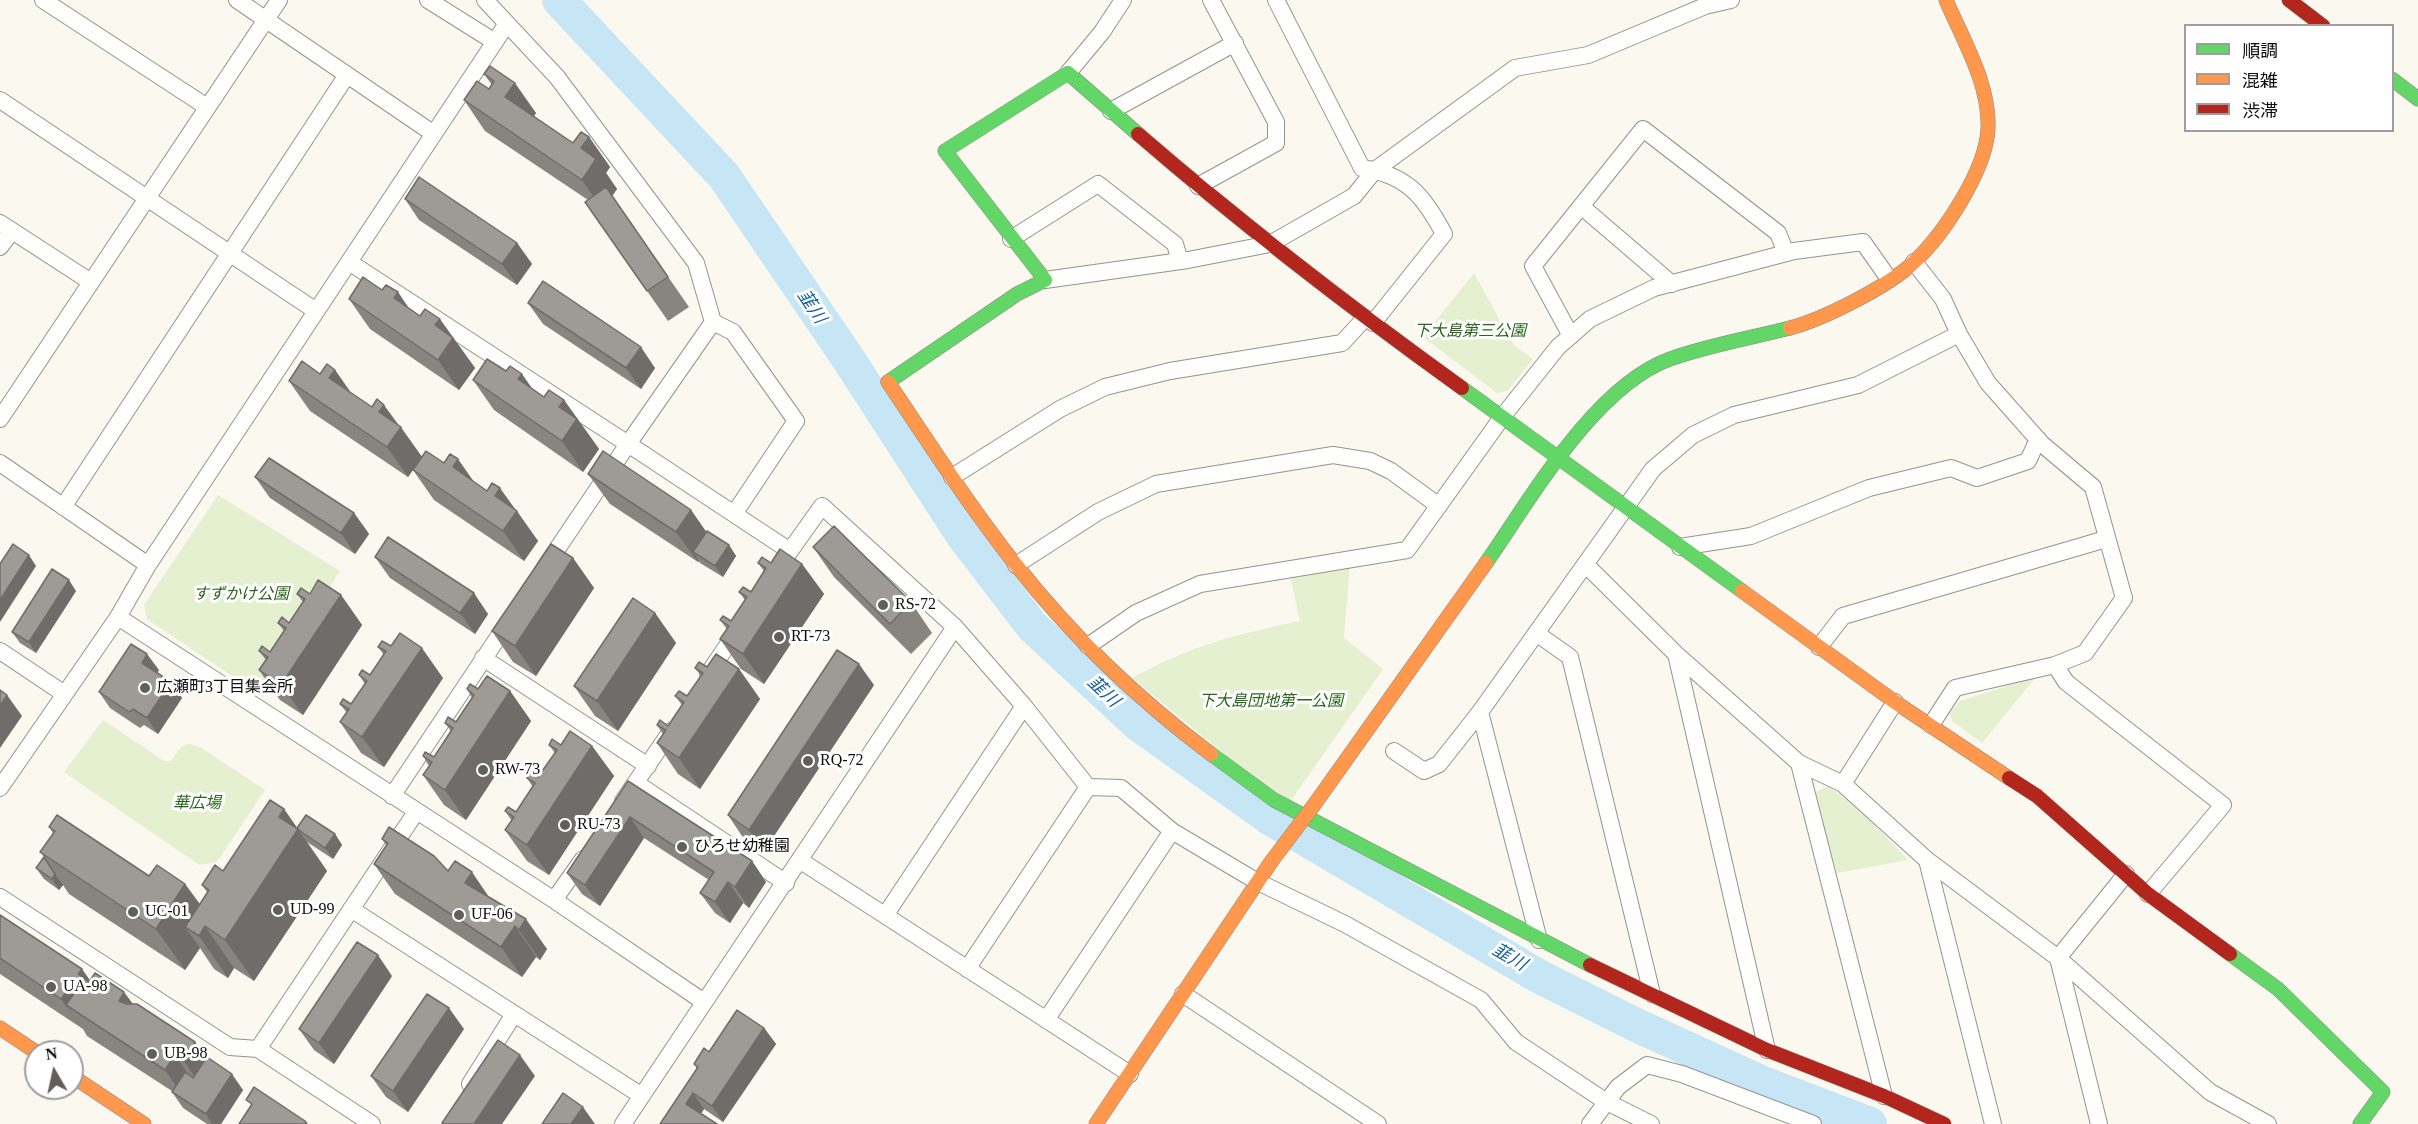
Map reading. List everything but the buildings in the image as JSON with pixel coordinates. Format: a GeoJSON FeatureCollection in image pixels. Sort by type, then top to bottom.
{"type":"FeatureCollection","features":[{"type":"Feature","properties":{"kind":"street"},"geometry":{"type":"LineString","coordinates":[[43,0],[207,107]]}},
{"type":"Feature","properties":{"kind":"street"},"geometry":{"type":"LineString","coordinates":[[237,0],[434,134]]}},
{"type":"Feature","properties":{"kind":"street"},"geometry":{"type":"LineString","coordinates":[[0,419],[279,0]]}},
{"type":"Feature","properties":{"kind":"street"},"geometry":{"type":"LineString","coordinates":[[428,0],[495,42]]}},
{"type":"Feature","properties":{"kind":"street"},"geometry":{"type":"LineString","coordinates":[[484,0],[557,77],[696,263],[713,322],[733,332],[796,421],[734,514]]}},
{"type":"Feature","properties":{"kind":"street"},"geometry":{"type":"LineString","coordinates":[[1045,280],[945,151],[1068,73],[1102,32],[1123,0]]}},
{"type":"Feature","properties":{"kind":"street"},"geometry":{"type":"LineString","coordinates":[[1198,186],[1276,143],[1276,122],[1211,0]]}},
{"type":"Feature","properties":{"kind":"street"},"geometry":{"type":"LineString","coordinates":[[952,477],[1060,409],[1105,387],[1170,371],[1342,343],[1369,320],[1444,234],[1428,203],[1398,178],[1362,168],[1276,0]]}},
{"type":"Feature","properties":{"kind":"street"},"geometry":{"type":"LineString","coordinates":[[1731,0],[1705,6],[1588,55],[1515,68],[1375,170],[1354,196],[1269,244],[1180,261],[1045,280],[1017,294],[888,381],[952,477],[1016,565],[1088,646],[1158,714],[1274,800],[1539,940],[1767,1050],[1884,1096],[1944,1124]]}},
{"type":"Feature","properties":{"kind":"street"},"geometry":{"type":"LineString","coordinates":[[1096,1124],[1256,881],[1314,805],[1561,461],[1590,416],[1631,381],[1669,359],[1800,325],[1872,291],[1914,262],[1959,206],[1980,163],[1988,129],[1984,88],[1947,0]]}},
{"type":"Feature","properties":{"kind":"street"},"geometry":{"type":"LineString","coordinates":[[2289,0],[2320,24]]}},
{"type":"Feature","properties":{"kind":"street"},"geometry":{"type":"LineString","coordinates":[[0,788],[63,693],[118,617],[148,565],[506,25]]}},
{"type":"Feature","properties":{"kind":"street"},"geometry":{"type":"LineString","coordinates":[[1111,111],[1235,43]]}},
{"type":"Feature","properties":{"kind":"street"},"geometry":{"type":"LineString","coordinates":[[1068,73],[1198,186],[1269,244],[1369,320],[1895,702],[2037,796],[2148,894],[2278,989],[2383,1092],[2360,1124]]}},
{"type":"Feature","properties":{"kind":"street"},"geometry":{"type":"LineString","coordinates":[[63,507],[347,75]]}},
{"type":"Feature","properties":{"kind":"street"},"geometry":{"type":"LineString","coordinates":[[2394,81],[2418,99]]}},
{"type":"Feature","properties":{"kind":"street"},"geometry":{"type":"LineString","coordinates":[[0,100],[316,311]]}},
{"type":"Feature","properties":{"kind":"street"},"geometry":{"type":"LineString","coordinates":[[1571,336],[1533,266],[1643,129],[1778,233],[1785,253]]}},
{"type":"Feature","properties":{"kind":"street"},"geometry":{"type":"LineString","coordinates":[[1011,239],[1098,184],[1175,244],[1180,261]]}},
{"type":"Feature","properties":{"kind":"street"},"geometry":{"type":"LineString","coordinates":[[1581,206],[1672,284]]}},
{"type":"Feature","properties":{"kind":"street"},"geometry":{"type":"LineString","coordinates":[[0,247],[6,227],[91,282]]}},
{"type":"Feature","properties":{"kind":"street"},"geometry":{"type":"LineString","coordinates":[[1088,646],[1136,613],[1200,584],[1407,550],[1503,416],[1558,347],[1590,319],[1654,288],[1785,253],[1863,242],[1889,279]]}},
{"type":"Feature","properties":{"kind":"street"},"geometry":{"type":"LineString","coordinates":[[349,262],[790,551]]}},
{"type":"Feature","properties":{"kind":"street"},"geometry":{"type":"LineString","coordinates":[[1914,262],[1943,299],[1959,334],[1988,383],[2038,439],[2093,487],[2124,598],[2085,653],[2055,665],[1955,688],[1931,725]]}},
{"type":"Feature","properties":{"kind":"street"},"geometry":{"type":"LineString","coordinates":[[536,580],[713,322]]}},
{"type":"Feature","properties":{"kind":"street"},"geometry":{"type":"LineString","coordinates":[[1394,751],[1424,771],[1438,764],[1480,712],[1653,469],[1693,435],[1734,415],[1858,385],[1959,334]]}},
{"type":"Feature","properties":{"kind":"street"},"geometry":{"type":"LineString","coordinates":[[1680,547],[1751,536],[1869,488],[1951,468],[1977,478],[2028,461],[2038,439]]}},
{"type":"Feature","properties":{"kind":"street"},"geometry":{"type":"LineString","coordinates":[[1016,565],[1098,512],[1156,484],[1333,455],[1370,461],[1391,471],[1439,506]]}},
{"type":"Feature","properties":{"kind":"street"},"geometry":{"type":"LineString","coordinates":[[0,463],[148,565]]}},
{"type":"Feature","properties":{"kind":"street"},"geometry":{"type":"LineString","coordinates":[[764,590],[822,506],[955,627],[1024,706],[1088,787],[1121,788],[1172,831],[1256,881],[1345,924],[1481,1000],[1516,1042],[1605,1101],[1651,1124]]}},
{"type":"Feature","properties":{"kind":"street"},"geometry":{"type":"LineString","coordinates":[[1819,647],[1843,616],[2106,539]]}},
{"type":"Feature","properties":{"kind":"street"},"geometry":{"type":"LineString","coordinates":[[1586,565],[1676,654],[1799,763],[1843,784],[1926,860],[2058,958],[2210,1092],[2268,1124]]}},
{"type":"Feature","properties":{"kind":"street"},"geometry":{"type":"LineString","coordinates":[[699,688],[751,609]]}},
{"type":"Feature","properties":{"kind":"street"},"geometry":{"type":"LineString","coordinates":[[392,796],[516,610]]}},
{"type":"Feature","properties":{"kind":"street"},"geometry":{"type":"LineString","coordinates":[[118,617],[554,900],[704,1002]]}},
{"type":"Feature","properties":{"kind":"street"},"geometry":{"type":"LineString","coordinates":[[623,1124],[801,861],[955,627]]}},
{"type":"Feature","properties":{"kind":"street"},"geometry":{"type":"LineString","coordinates":[[1536,633],[1570,657],[1652,994]]}},
{"type":"Feature","properties":{"kind":"street"},"geometry":{"type":"LineString","coordinates":[[0,651],[63,693]]}},
{"type":"Feature","properties":{"kind":"street"},"geometry":{"type":"LineString","coordinates":[[1676,654],[1767,1050]]}},
{"type":"Feature","properties":{"kind":"street"},"geometry":{"type":"LineString","coordinates":[[483,658],[648,766]]}},
{"type":"Feature","properties":{"kind":"street"},"geometry":{"type":"LineString","coordinates":[[2055,665],[2066,682],[2223,805],[2148,894]]}},
{"type":"Feature","properties":{"kind":"street"},"geometry":{"type":"LineString","coordinates":[[1843,784],[1895,702]]}},
{"type":"Feature","properties":{"kind":"street"},"geometry":{"type":"LineString","coordinates":[[886,914],[1024,706]]}},
{"type":"Feature","properties":{"kind":"street"},"geometry":{"type":"LineString","coordinates":[[1480,712],[1539,940]]}},
{"type":"Feature","properties":{"kind":"street"},"geometry":{"type":"LineString","coordinates":[[615,812],[680,717]]}},
{"type":"Feature","properties":{"kind":"street"},"geometry":{"type":"LineString","coordinates":[[1799,763],[1884,1096]]}},
{"type":"Feature","properties":{"kind":"street"},"geometry":{"type":"LineString","coordinates":[[636,783],[786,882]]}},
{"type":"Feature","properties":{"kind":"street"},"geometry":{"type":"LineString","coordinates":[[967,969],[1088,787]]}},
{"type":"Feature","properties":{"kind":"street"},"geometry":{"type":"LineString","coordinates":[[258,1050],[416,812]]}},
{"type":"Feature","properties":{"kind":"street"},"geometry":{"type":"LineString","coordinates":[[1046,1020],[1172,831]]}},
{"type":"Feature","properties":{"kind":"street"},"geometry":{"type":"LineString","coordinates":[[554,900],[595,842]]}},
{"type":"Feature","properties":{"kind":"street"},"geometry":{"type":"LineString","coordinates":[[1926,860],[1993,1124]]}},
{"type":"Feature","properties":{"kind":"street"},"geometry":{"type":"LineString","coordinates":[[801,861],[1130,1074]]}},
{"type":"Feature","properties":{"kind":"street"},"geometry":{"type":"LineString","coordinates":[[2058,958],[2126,874]]}},
{"type":"Feature","properties":{"kind":"street"},"geometry":{"type":"LineString","coordinates":[[0,897],[230,1047],[258,1050],[372,1124]]}},
{"type":"Feature","properties":{"kind":"street"},"geometry":{"type":"LineString","coordinates":[[351,909],[642,1096]]}},
{"type":"Feature","properties":{"kind":"street"},"geometry":{"type":"LineString","coordinates":[[2058,958],[2099,1124]]}},
{"type":"Feature","properties":{"kind":"street"},"geometry":{"type":"LineString","coordinates":[[1183,994],[1378,1124]]}},
{"type":"Feature","properties":{"kind":"street"},"geometry":{"type":"LineString","coordinates":[[463,1094],[514,1014]]}},
{"type":"Feature","properties":{"kind":"street"},"geometry":{"type":"LineString","coordinates":[[0,1028],[24,1044]]}},
{"type":"Feature","properties":{"kind":"street"},"geometry":{"type":"LineString","coordinates":[[1590,1124],[1605,1101],[1618,1087],[1647,1065],[1682,1074],[1813,1124]]}},
{"type":"Feature","properties":{"kind":"street"},"geometry":{"type":"LineString","coordinates":[[84,1084],[144,1124]]}},
{"type":"Feature","properties":{"kind":"green space","name":"下大島第三公園"},"geometry":{"type":"Polygon","coordinates":[[[1474,273],[1513,344],[1533,359],[1507,391],[1497,393],[1423,337],[1474,273]]]}},
{"type":"Feature","properties":{"kind":"green space","name":"すずかけ公園"},"geometry":{"type":"Polygon","coordinates":[[[218,495],[340,571],[263,697],[147,619],[144,605],[218,495]]]}},
{"type":"Feature","properties":{"kind":"green space","name":"下大島団地第一公園"},"geometry":{"type":"Polygon","coordinates":[[[1350,566],[1344,638],[1383,669],[1290,802],[1270,792],[1132,678],[1174,657],[1214,642],[1300,621],[1290,576],[1350,566]]]}},
{"type":"Feature","properties":{"kind":"green space"},"geometry":{"type":"Polygon","coordinates":[[[2036,677],[1982,743],[1952,721],[1950,713],[1960,701],[2036,677]]]}},
{"type":"Feature","properties":{"kind":"green space","name":"華広場"},"geometry":{"type":"Polygon","coordinates":[[[103,720],[164,761],[171,761],[183,746],[190,744],[200,747],[265,790],[217,862],[199,865],[64,772],[103,720]]]}},
{"type":"Feature","properties":{"kind":"green space"},"geometry":{"type":"Polygon","coordinates":[[[1828,786],[1860,810],[1908,860],[1837,873],[1814,793],[1828,786]]]}},
{"type":"Feature","properties":{"kind":"waterway","name":"韮川"},"geometry":{"type":"LineString","coordinates":[[559,0],[724,176],[849,360],[963,536],[1032,626],[1139,725],[1268,817],[1540,977],[1636,1025],[1765,1084],[1870,1124]]}},
{"type":"Feature","properties":{"kind":"traffic: fast"},"geometry":{"type":"LineString","coordinates":[[888,382],[1017,294],[1045,280],[945,151],[1068,73],[1138,134]]}},
{"type":"Feature","properties":{"kind":"traffic: fast"},"geometry":{"type":"LineString","coordinates":[[2394,81],[2418,99]]}},
{"type":"Feature","properties":{"kind":"traffic: fast"},"geometry":{"type":"LineString","coordinates":[[1486,563],[1544,477],[1591,418],[1616,393],[1642,373],[1670,359],[1790,328]]}},
{"type":"Feature","properties":{"kind":"traffic: fast"},"geometry":{"type":"LineString","coordinates":[[1462,388],[1742,591]]}},
{"type":"Feature","properties":{"kind":"traffic: fast"},"geometry":{"type":"LineString","coordinates":[[1211,754],[1274,800],[1590,965]]}},
{"type":"Feature","properties":{"kind":"traffic: fast"},"geometry":{"type":"LineString","coordinates":[[2230,954],[2278,989],[2383,1092],[2360,1124]]}},
{"type":"Feature","properties":{"kind":"traffic: slow"},"geometry":{"type":"LineString","coordinates":[[1790,328],[1855,301],[1903,271],[1926,250],[1938,235],[1972,182],[1980,163],[1988,129],[1985,95],[1974,63],[1946,0]]}},
{"type":"Feature","properties":{"kind":"traffic: slow"},"geometry":{"type":"LineString","coordinates":[[888,382],[982,521],[1060,617],[1132,689],[1211,754]]}},
{"type":"Feature","properties":{"kind":"traffic: slow"},"geometry":{"type":"LineString","coordinates":[[1314,805],[1486,563]]}},
{"type":"Feature","properties":{"kind":"traffic: slow"},"geometry":{"type":"LineString","coordinates":[[1742,591],[1895,702],[2009,778]]}},
{"type":"Feature","properties":{"kind":"traffic: slow"},"geometry":{"type":"LineString","coordinates":[[1271,862],[1314,805]]}},
{"type":"Feature","properties":{"kind":"traffic: slow"},"geometry":{"type":"LineString","coordinates":[[1096,1124],[1271,862]]}},
{"type":"Feature","properties":{"kind":"traffic: slow"},"geometry":{"type":"LineString","coordinates":[[0,1028],[24,1044]]}},
{"type":"Feature","properties":{"kind":"traffic: slow"},"geometry":{"type":"LineString","coordinates":[[84,1084],[144,1124]]}},
{"type":"Feature","properties":{"kind":"traffic: jam"},"geometry":{"type":"LineString","coordinates":[[2289,0],[2320,24]]}},
{"type":"Feature","properties":{"kind":"traffic: jam"},"geometry":{"type":"LineString","coordinates":[[1138,134],[1297,265],[1462,388]]}},
{"type":"Feature","properties":{"kind":"traffic: jam"},"geometry":{"type":"LineString","coordinates":[[2009,778],[2037,796],[2148,894],[2230,954]]}},
{"type":"Feature","properties":{"kind":"traffic: jam"},"geometry":{"type":"LineString","coordinates":[[1590,965],[1767,1050],[1884,1096],[1944,1124]]}},
{"type":"Feature","properties":{"kind":"place","name":"RS-72"},"geometry":{"type":"Point","coordinates":[883,605]}},
{"type":"Feature","properties":{"kind":"place","name":"RT-73"},"geometry":{"type":"Point","coordinates":[779,637]}},
{"type":"Feature","properties":{"kind":"place","name":"広瀬町3丁目集会所"},"geometry":{"type":"Point","coordinates":[145,688]}},
{"type":"Feature","properties":{"kind":"place","name":"RQ-72"},"geometry":{"type":"Point","coordinates":[808,761]}},
{"type":"Feature","properties":{"kind":"place","name":"RW-73"},"geometry":{"type":"Point","coordinates":[483,770]}},
{"type":"Feature","properties":{"kind":"place","name":"RU-73"},"geometry":{"type":"Point","coordinates":[565,825]}},
{"type":"Feature","properties":{"kind":"place","name":"ひろせ幼稚園"},"geometry":{"type":"Point","coordinates":[682,847]}},
{"type":"Feature","properties":{"kind":"place","name":"UD-99"},"geometry":{"type":"Point","coordinates":[278,910]}},
{"type":"Feature","properties":{"kind":"place","name":"UC-01"},"geometry":{"type":"Point","coordinates":[133,912]}},
{"type":"Feature","properties":{"kind":"place","name":"UF-06"},"geometry":{"type":"Point","coordinates":[459,915]}},
{"type":"Feature","properties":{"kind":"place","name":"UA-98"},"geometry":{"type":"Point","coordinates":[51,987]}},
{"type":"Feature","properties":{"kind":"place","name":"UB-98"},"geometry":{"type":"Point","coordinates":[152,1054]}}]}
